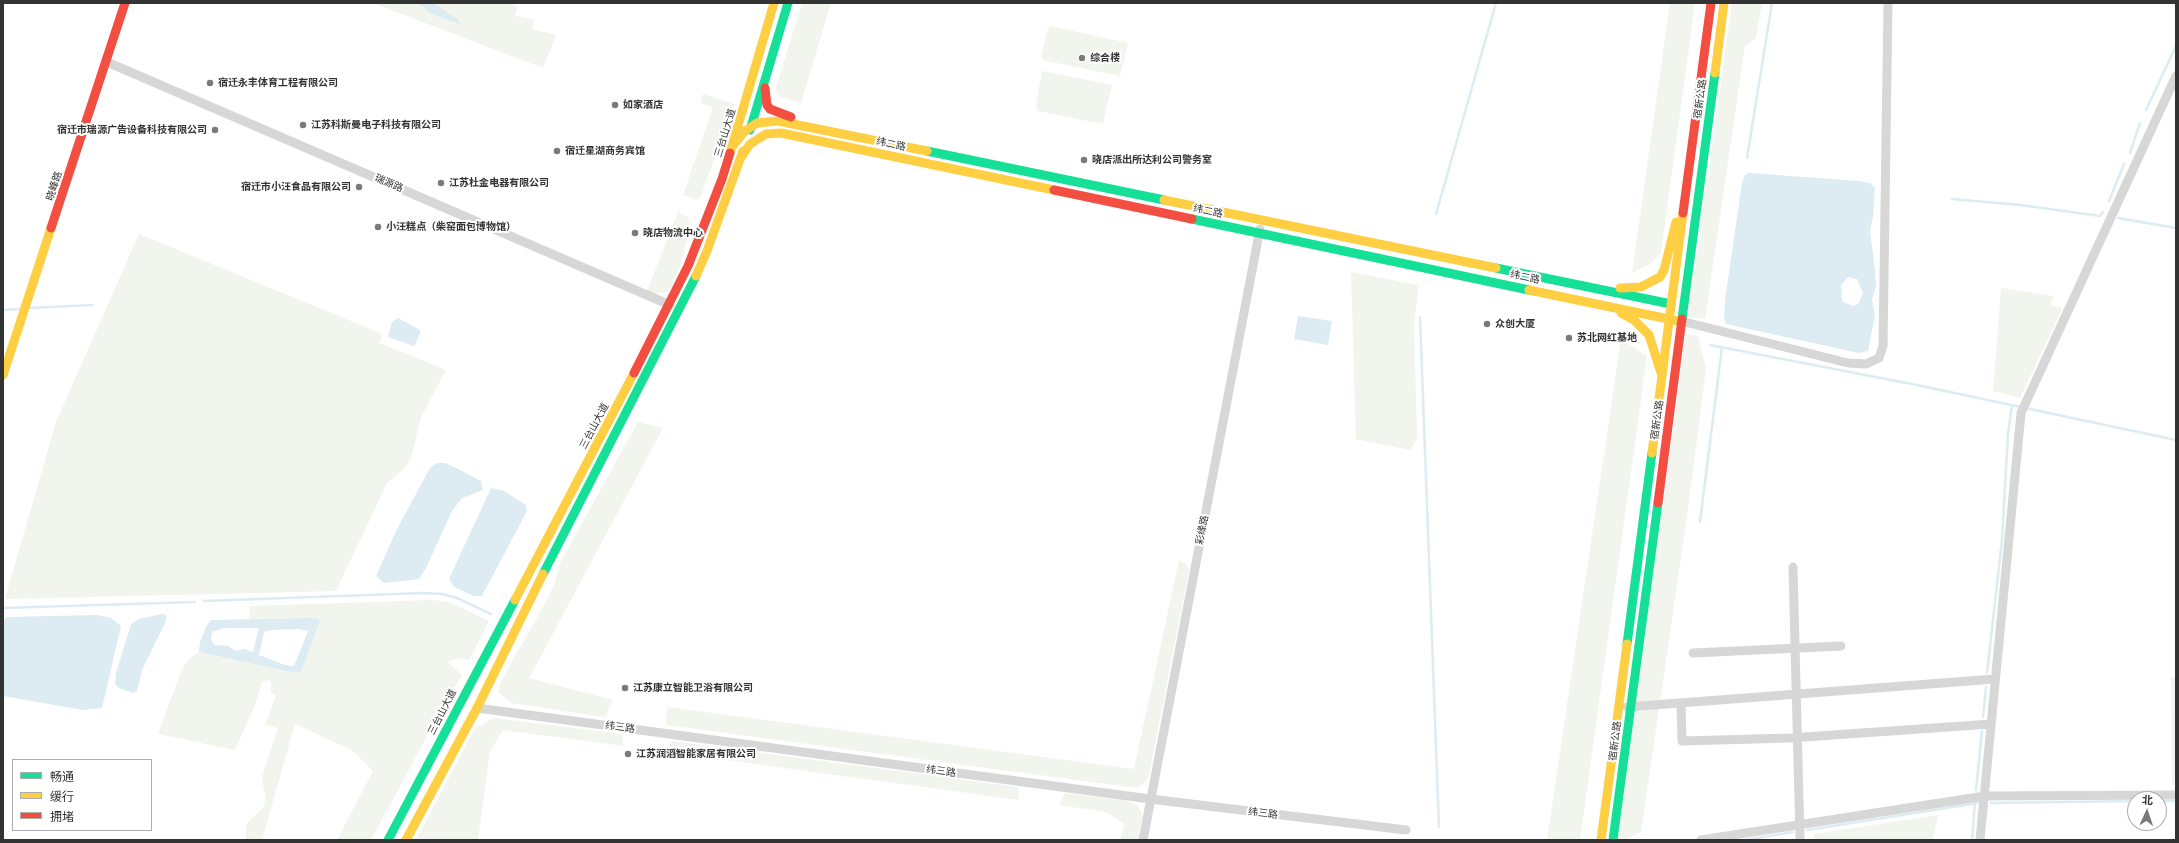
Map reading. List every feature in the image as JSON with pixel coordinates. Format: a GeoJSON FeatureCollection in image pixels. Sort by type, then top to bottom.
{"type":"FeatureCollection","features":[{"type":"Feature","properties":{"kind":"main road","name":"晓峰路"},"geometry":{"type":"LineString","coordinates":[[3,375],[107,62],[125,3]]}},
{"type":"Feature","properties":{"kind":"main road","name":"三台山大道"},"geometry":{"type":"LineString","coordinates":[[388,840],[670,305],[708,215],[732,147],[774,3]]}},
{"type":"Feature","properties":{"kind":"main road"},"geometry":{"type":"LineString","coordinates":[[406,840],[477,708],[560,540],[680,309],[707,251],[751,128],[788,3]]}},
{"type":"Feature","properties":{"kind":"main road","name":"宿新公路"},"geometry":{"type":"LineString","coordinates":[[1601,840],[1711,3]]}},
{"type":"Feature","properties":{"kind":"main road","name":"宿新公路"},"geometry":{"type":"LineString","coordinates":[[1613,840],[1724,3]]}},
{"type":"Feature","properties":{"kind":"main road"},"geometry":{"type":"LineString","coordinates":[[765,79],[767,105],[774,112],[852,130],[881,142]]}},
{"type":"Feature","properties":{"kind":"main road","name":"纬二路"},"geometry":{"type":"LineString","coordinates":[[732,147],[740,137],[763,121],[778,121],[1671,304]]}},
{"type":"Feature","properties":{"kind":"main road","name":"纬二路"},"geometry":{"type":"LineString","coordinates":[[740,159],[750,144],[756,139],[766,134],[781,133],[1681,321]]}},
{"type":"Feature","properties":{"kind":"main road"},"geometry":{"type":"LineString","coordinates":[[1584,286],[1631,289],[1652,283],[1660,277],[1668,253],[1693,138]]}},
{"type":"Feature","properties":{"kind":"main road"},"geometry":{"type":"LineString","coordinates":[[1563,297],[1622,313],[1634,320],[1649,335],[1662,375]]}},
{"type":"Feature","properties":{"kind":"street"},"geometry":{"type":"LineString","coordinates":[[1681,321],[1848,363],[1866,364],[1879,358],[1883,346],[1888,3]]}},
{"type":"Feature","properties":{"kind":"street","name":"瑞源路"},"geometry":{"type":"LineString","coordinates":[[107,62],[670,305]]}},
{"type":"Feature","properties":{"kind":"street"},"geometry":{"type":"LineString","coordinates":[[1980,840],[1995,679],[2024,407],[2176,76]]}},
{"type":"Feature","properties":{"kind":"street","name":"彩缘路"},"geometry":{"type":"LineString","coordinates":[[1143,840],[1262,220]]}},
{"type":"Feature","properties":{"kind":"street"},"geometry":{"type":"LineString","coordinates":[[1793,567],[1800,840]]}},
{"type":"Feature","properties":{"kind":"street"},"geometry":{"type":"LineString","coordinates":[[1693,653],[1794,650],[1841,646]]}},
{"type":"Feature","properties":{"kind":"street"},"geometry":{"type":"LineString","coordinates":[[1618,708],[1995,679]]}},
{"type":"Feature","properties":{"kind":"street"},"geometry":{"type":"LineString","coordinates":[[1681,703],[1682,742],[1797,738],[1991,724]]}},
{"type":"Feature","properties":{"kind":"street","name":"纬三路"},"geometry":{"type":"LineString","coordinates":[[477,708],[1150,800],[1406,830]]}},
{"type":"Feature","properties":{"kind":"street"},"geometry":{"type":"LineString","coordinates":[[1701,840],[1985,796],[2176,795]]}},
{"type":"Feature","properties":{"kind":"shaded area"},"geometry":{"type":"Polygon","coordinates":[[[373,3],[510,3],[518,6],[515,16],[534,20],[532,29],[556,35],[543,68],[373,3]]]}},
{"type":"Feature","properties":{"kind":"shaded area"},"geometry":{"type":"Polygon","coordinates":[[[416,3],[433,3],[457,19],[460,24],[429,13],[425,8],[416,3]]]}},
{"type":"Feature","properties":{"kind":"shaded area"},"geometry":{"type":"Polygon","coordinates":[[[802,3],[831,3],[801,103],[778,96],[775,91],[802,3]]]}},
{"type":"Feature","properties":{"kind":"shaded area"},"geometry":{"type":"Polygon","coordinates":[[[1670,3],[1695,3],[1661,253],[1650,264],[1632,273],[1670,3]]]}},
{"type":"Feature","properties":{"kind":"shaded area"},"geometry":{"type":"Polygon","coordinates":[[[1732,3],[1762,3],[1756,38],[1745,46],[1705,319],[1688,317],[1732,3]]]}},
{"type":"Feature","properties":{"kind":"shaded area"},"geometry":{"type":"Polygon","coordinates":[[[1050,26],[1128,43],[1120,76],[1042,60],[1041,57],[1047,31],[1050,26]]]}},
{"type":"Feature","properties":{"kind":"shaded area"},"geometry":{"type":"Polygon","coordinates":[[[1042,71],[1112,85],[1103,124],[1038,111],[1036,105],[1042,71]]]}},
{"type":"Feature","properties":{"kind":"shaded area"},"geometry":{"type":"Polygon","coordinates":[[[703,94],[734,104],[701,196],[696,200],[683,195],[713,107],[700,103],[703,94]]]}},
{"type":"Feature","properties":{"kind":"shaded area"},"geometry":{"type":"Polygon","coordinates":[[[1749,173],[1859,181],[1870,183],[1875,188],[1873,217],[1870,231],[1876,286],[1872,299],[1875,315],[1868,351],[1859,353],[1726,324],[1724,317],[1725,300],[1742,183],[1745,175],[1749,173]],[[1848,277],[1841,285],[1843,302],[1854,306],[1858,304],[1863,293],[1857,279],[1848,277]]]}},
{"type":"Feature","properties":{"kind":"shaded area"},"geometry":{"type":"Polygon","coordinates":[[[678,212],[689,218],[690,229],[680,266],[672,286],[667,292],[657,294],[647,291],[678,212]]]}},
{"type":"Feature","properties":{"kind":"shaded area"},"geometry":{"type":"Polygon","coordinates":[[[139,234],[383,334],[379,343],[446,370],[421,417],[412,455],[404,469],[387,483],[336,591],[5,599],[56,422],[139,234]]]}},
{"type":"Feature","properties":{"kind":"shaded area"},"geometry":{"type":"Polygon","coordinates":[[[1351,272],[1419,285],[1414,322],[1417,439],[1410,450],[1356,439],[1351,272]]]}},
{"type":"Feature","properties":{"kind":"shaded area"},"geometry":{"type":"Polygon","coordinates":[[[2001,288],[2054,296],[2050,305],[2062,309],[2020,398],[1993,391],[2001,288]]]}},
{"type":"Feature","properties":{"kind":"shaded area"},"geometry":{"type":"Polygon","coordinates":[[[1298,316],[1332,321],[1328,345],[1294,339],[1298,316]]]}},
{"type":"Feature","properties":{"kind":"shaded area"},"geometry":{"type":"Polygon","coordinates":[[[398,318],[420,330],[420,334],[414,346],[388,337],[392,322],[398,318]]]}},
{"type":"Feature","properties":{"kind":"shaded area"},"geometry":{"type":"Polygon","coordinates":[[[1686,334],[1698,336],[1706,368],[1688,510],[1641,832],[1626,840],[1618,840],[1686,334]]]}},
{"type":"Feature","properties":{"kind":"shaded area"},"geometry":{"type":"Polygon","coordinates":[[[1621,339],[1647,356],[1580,840],[1547,840],[1621,339]]]}},
{"type":"Feature","properties":{"kind":"shaded area"},"geometry":{"type":"Polygon","coordinates":[[[638,422],[663,428],[529,678],[613,700],[605,717],[511,703],[499,693],[500,683],[546,602],[555,582],[560,563],[638,422]]]}},
{"type":"Feature","properties":{"kind":"shaded area"},"geometry":{"type":"Polygon","coordinates":[[[437,463],[445,463],[481,481],[483,490],[462,498],[452,511],[426,568],[419,579],[384,583],[376,576],[396,531],[430,468],[437,463]]]}},
{"type":"Feature","properties":{"kind":"shaded area"},"geometry":{"type":"Polygon","coordinates":[[[491,488],[502,490],[526,505],[527,511],[482,596],[474,596],[454,587],[449,579],[491,488]]]}},
{"type":"Feature","properties":{"kind":"shaded area"},"geometry":{"type":"Polygon","coordinates":[[[1179,560],[1186,564],[1189,570],[1149,775],[1145,782],[1139,787],[1129,787],[666,725],[667,707],[1134,769],[1179,560]]]}},
{"type":"Feature","properties":{"kind":"shaded area"},"geometry":{"type":"Polygon","coordinates":[[[433,600],[449,602],[489,621],[469,660],[458,658],[448,662],[462,675],[442,708],[371,840],[337,840],[373,771],[353,751],[295,724],[262,840],[246,840],[246,827],[249,821],[263,808],[265,804],[262,780],[278,728],[265,725],[276,696],[271,692],[271,683],[269,680],[262,682],[255,705],[235,750],[158,734],[182,669],[189,659],[199,652],[295,673],[319,620],[312,618],[249,619],[250,606],[433,600]]]}},
{"type":"Feature","properties":{"kind":"shaded area"},"geometry":{"type":"Polygon","coordinates":[[[162,614],[167,615],[165,623],[142,670],[137,691],[133,693],[119,688],[115,684],[116,673],[131,624],[139,619],[162,614]]]}},
{"type":"Feature","properties":{"kind":"shaded area"},"geometry":{"type":"Polygon","coordinates":[[[97,615],[111,618],[121,626],[102,708],[83,710],[3,696],[3,623],[6,617],[97,615]]]}},
{"type":"Feature","properties":{"kind":"shaded area"},"geometry":{"type":"Polygon","coordinates":[[[312,618],[320,620],[301,672],[295,673],[199,652],[200,642],[206,627],[211,620],[312,618]],[[224,628],[212,632],[211,639],[214,645],[228,646],[236,651],[244,649],[253,652],[259,628],[224,628]],[[299,629],[272,630],[264,632],[259,655],[285,665],[294,666],[308,631],[299,629]]]}},
{"type":"Feature","properties":{"kind":"shaded area"},"geometry":{"type":"Polygon","coordinates":[[[2171,677],[2176,677],[2176,785],[2172,785],[2171,677]]]}},
{"type":"Feature","properties":{"kind":"shaded area"},"geometry":{"type":"Polygon","coordinates":[[[494,718],[622,734],[624,746],[503,730],[490,751],[478,840],[416,840],[475,728],[494,718]]]}},
{"type":"Feature","properties":{"kind":"shaded area"},"geometry":{"type":"Polygon","coordinates":[[[672,741],[1018,787],[1019,800],[667,752],[672,741]]]}},
{"type":"Feature","properties":{"kind":"shaded area"},"geometry":{"type":"Polygon","coordinates":[[[1065,793],[1127,801],[1137,805],[1141,811],[1142,818],[1138,840],[1120,840],[1124,824],[1106,812],[1059,805],[1065,793]]]}},
{"type":"Feature","properties":{"kind":"shaded area"},"geometry":{"type":"Polygon","coordinates":[[[1938,815],[1933,840],[1814,840],[1814,834],[1938,815]]]}},
{"type":"Feature","properties":{"kind":"waterway"},"geometry":{"type":"LineString","coordinates":[[1436,214],[1496,3]]}},
{"type":"Feature","properties":{"kind":"waterway"},"geometry":{"type":"LineString","coordinates":[[1747,158],[1772,3]]}},
{"type":"Feature","properties":{"kind":"waterway"},"geometry":{"type":"LineString","coordinates":[[2146,110],[2176,46]]}},
{"type":"Feature","properties":{"kind":"waterway"},"geometry":{"type":"LineString","coordinates":[[2130,153],[2140,123]]}},
{"type":"Feature","properties":{"kind":"waterway"},"geometry":{"type":"LineString","coordinates":[[2109,201],[2124,164]]}},
{"type":"Feature","properties":{"kind":"waterway"},"geometry":{"type":"LineString","coordinates":[[1952,199],[2021,205],[2100,216],[2103,212]]}},
{"type":"Feature","properties":{"kind":"waterway"},"geometry":{"type":"LineString","coordinates":[[2118,218],[2176,228]]}},
{"type":"Feature","properties":{"kind":"waterway"},"geometry":{"type":"LineString","coordinates":[[29,308],[92,305]]}},
{"type":"Feature","properties":{"kind":"waterway"},"geometry":{"type":"LineString","coordinates":[[3,310],[20,309]]}},
{"type":"Feature","properties":{"kind":"waterway"},"geometry":{"type":"LineString","coordinates":[[1420,317],[1439,827]]}},
{"type":"Feature","properties":{"kind":"waterway"},"geometry":{"type":"LineString","coordinates":[[1710,345],[1917,385],[2176,440]]}},
{"type":"Feature","properties":{"kind":"waterway"},"geometry":{"type":"LineString","coordinates":[[1700,522],[1722,347]]}},
{"type":"Feature","properties":{"kind":"waterway"},"geometry":{"type":"LineString","coordinates":[[1987,673],[2002,540],[2008,434],[2012,405]]}},
{"type":"Feature","properties":{"kind":"waterway"},"geometry":{"type":"LineString","coordinates":[[204,601],[422,593],[442,594],[457,598],[491,614]]}},
{"type":"Feature","properties":{"kind":"waterway"},"geometry":{"type":"LineString","coordinates":[[3,608],[195,602]]}},
{"type":"Feature","properties":{"kind":"waterway"},"geometry":{"type":"LineString","coordinates":[[1983,717],[1986,687]]}},
{"type":"Feature","properties":{"kind":"waterway"},"geometry":{"type":"LineString","coordinates":[[1976,790],[1982,731]]}},
{"type":"Feature","properties":{"kind":"waterway"},"geometry":{"type":"LineString","coordinates":[[1991,803],[2127,801]]}},
{"type":"Feature","properties":{"kind":"waterway"},"geometry":{"type":"LineString","coordinates":[[2167,801],[2176,801]]}},
{"type":"Feature","properties":{"kind":"waterway"},"geometry":{"type":"LineString","coordinates":[[1972,840],[1975,803]]}},
{"type":"Feature","properties":{"kind":"waterway"},"geometry":{"type":"LineString","coordinates":[[1807,830],[1978,803]]}},
{"type":"Feature","properties":{"kind":"waterway"},"geometry":{"type":"LineString","coordinates":[[1745,840],[1793,832]]}},
{"type":"Feature","properties":{"kind":"traffic: fast"},"geometry":{"type":"LineString","coordinates":[[750,130],[788,3]]}},
{"type":"Feature","properties":{"kind":"traffic: fast"},"geometry":{"type":"LineString","coordinates":[[1682,319],[1715,73]]}},
{"type":"Feature","properties":{"kind":"traffic: fast"},"geometry":{"type":"LineString","coordinates":[[927,151],[1164,200]]}},
{"type":"Feature","properties":{"kind":"traffic: fast"},"geometry":{"type":"LineString","coordinates":[[1192,219],[1529,290]]}},
{"type":"Feature","properties":{"kind":"traffic: fast"},"geometry":{"type":"LineString","coordinates":[[1496,268],[1671,304]]}},
{"type":"Feature","properties":{"kind":"traffic: fast"},"geometry":{"type":"LineString","coordinates":[[543,574],[696,276]]}},
{"type":"Feature","properties":{"kind":"traffic: fast"},"geometry":{"type":"LineString","coordinates":[[1627,644],[1652,453]]}},
{"type":"Feature","properties":{"kind":"traffic: fast"},"geometry":{"type":"LineString","coordinates":[[1613,840],[1658,503]]}},
{"type":"Feature","properties":{"kind":"traffic: fast"},"geometry":{"type":"LineString","coordinates":[[388,840],[515,600]]}},
{"type":"Feature","properties":{"kind":"traffic: slow"},"geometry":{"type":"LineString","coordinates":[[730,153],[774,3]]}},
{"type":"Feature","properties":{"kind":"traffic: slow"},"geometry":{"type":"LineString","coordinates":[[1715,73],[1724,3]]}},
{"type":"Feature","properties":{"kind":"traffic: slow"},"geometry":{"type":"LineString","coordinates":[[732,147],[745,131],[757,123],[778,121],[927,151]]}},
{"type":"Feature","properties":{"kind":"traffic: slow"},"geometry":{"type":"LineString","coordinates":[[740,159],[750,144],[766,134],[781,133],[1054,190]]}},
{"type":"Feature","properties":{"kind":"traffic: slow"},"geometry":{"type":"LineString","coordinates":[[696,276],[707,251],[743,151]]}},
{"type":"Feature","properties":{"kind":"traffic: slow"},"geometry":{"type":"LineString","coordinates":[[1164,200],[1496,268]]}},
{"type":"Feature","properties":{"kind":"traffic: slow"},"geometry":{"type":"LineString","coordinates":[[1652,453],[1683,213]]}},
{"type":"Feature","properties":{"kind":"traffic: slow"},"geometry":{"type":"LineString","coordinates":[[1620,288],[1641,287],[1660,277],[1664,270],[1676,222]]}},
{"type":"Feature","properties":{"kind":"traffic: slow"},"geometry":{"type":"LineString","coordinates":[[3,375],[51,228]]}},
{"type":"Feature","properties":{"kind":"traffic: slow"},"geometry":{"type":"LineString","coordinates":[[1529,290],[1678,321]]}},
{"type":"Feature","properties":{"kind":"traffic: slow"},"geometry":{"type":"LineString","coordinates":[[1621,313],[1634,320],[1649,335],[1661,373]]}},
{"type":"Feature","properties":{"kind":"traffic: slow"},"geometry":{"type":"LineString","coordinates":[[515,600],[634,373]]}},
{"type":"Feature","properties":{"kind":"traffic: slow"},"geometry":{"type":"LineString","coordinates":[[406,840],[477,708],[543,574]]}},
{"type":"Feature","properties":{"kind":"traffic: slow"},"geometry":{"type":"LineString","coordinates":[[1601,840],[1627,644]]}},
{"type":"Feature","properties":{"kind":"traffic: jam"},"geometry":{"type":"LineString","coordinates":[[51,228],[125,3]]}},
{"type":"Feature","properties":{"kind":"traffic: jam"},"geometry":{"type":"LineString","coordinates":[[1683,213],[1711,3]]}},
{"type":"Feature","properties":{"kind":"traffic: jam"},"geometry":{"type":"LineString","coordinates":[[765,88],[767,105],[770,109],[791,117]]}},
{"type":"Feature","properties":{"kind":"traffic: jam"},"geometry":{"type":"LineString","coordinates":[[634,373],[688,266],[722,179],[730,153]]}},
{"type":"Feature","properties":{"kind":"traffic: jam"},"geometry":{"type":"LineString","coordinates":[[1054,190],[1192,219]]}},
{"type":"Feature","properties":{"kind":"traffic: jam"},"geometry":{"type":"LineString","coordinates":[[1658,503],[1682,319]]}},
{"type":"Feature","properties":{"kind":"place","name":"综合楼"},"geometry":{"type":"Point","coordinates":[1082,58]}},
{"type":"Feature","properties":{"kind":"place","name":"宿迁永丰体育工程有限公司"},"geometry":{"type":"Point","coordinates":[210,83]}},
{"type":"Feature","properties":{"kind":"place","name":"如家酒店"},"geometry":{"type":"Point","coordinates":[615,105]}},
{"type":"Feature","properties":{"kind":"place","name":"江苏科斯曼电子科技有限公司"},"geometry":{"type":"Point","coordinates":[303,125]}},
{"type":"Feature","properties":{"kind":"place","name":"宿迁市瑞源广告设备科技有限公司"},"geometry":{"type":"Point","coordinates":[215,130]}},
{"type":"Feature","properties":{"kind":"place","name":"宿迁星湖商务宾馆"},"geometry":{"type":"Point","coordinates":[557,151]}},
{"type":"Feature","properties":{"kind":"place","name":"晓店派出所达利公司警务室"},"geometry":{"type":"Point","coordinates":[1084,160]}},
{"type":"Feature","properties":{"kind":"place","name":"江苏杜金电器有限公司"},"geometry":{"type":"Point","coordinates":[441,183]}},
{"type":"Feature","properties":{"kind":"place","name":"宿迁市小汪食品有限公司"},"geometry":{"type":"Point","coordinates":[359,187]}},
{"type":"Feature","properties":{"kind":"place","name":"小汪糕点（柴窑面包博物馆）"},"geometry":{"type":"Point","coordinates":[378,227]}},
{"type":"Feature","properties":{"kind":"place","name":"晓店物流中心"},"geometry":{"type":"Point","coordinates":[635,233]}},
{"type":"Feature","properties":{"kind":"place","name":"众创大厦"},"geometry":{"type":"Point","coordinates":[1487,324]}},
{"type":"Feature","properties":{"kind":"place","name":"苏北网红基地"},"geometry":{"type":"Point","coordinates":[1569,338]}},
{"type":"Feature","properties":{"kind":"place","name":"江苏康立智能卫浴有限公司"},"geometry":{"type":"Point","coordinates":[625,688]}},
{"type":"Feature","properties":{"kind":"place","name":"江苏润滔智能家居有限公司"},"geometry":{"type":"Point","coordinates":[628,754]}}]}
